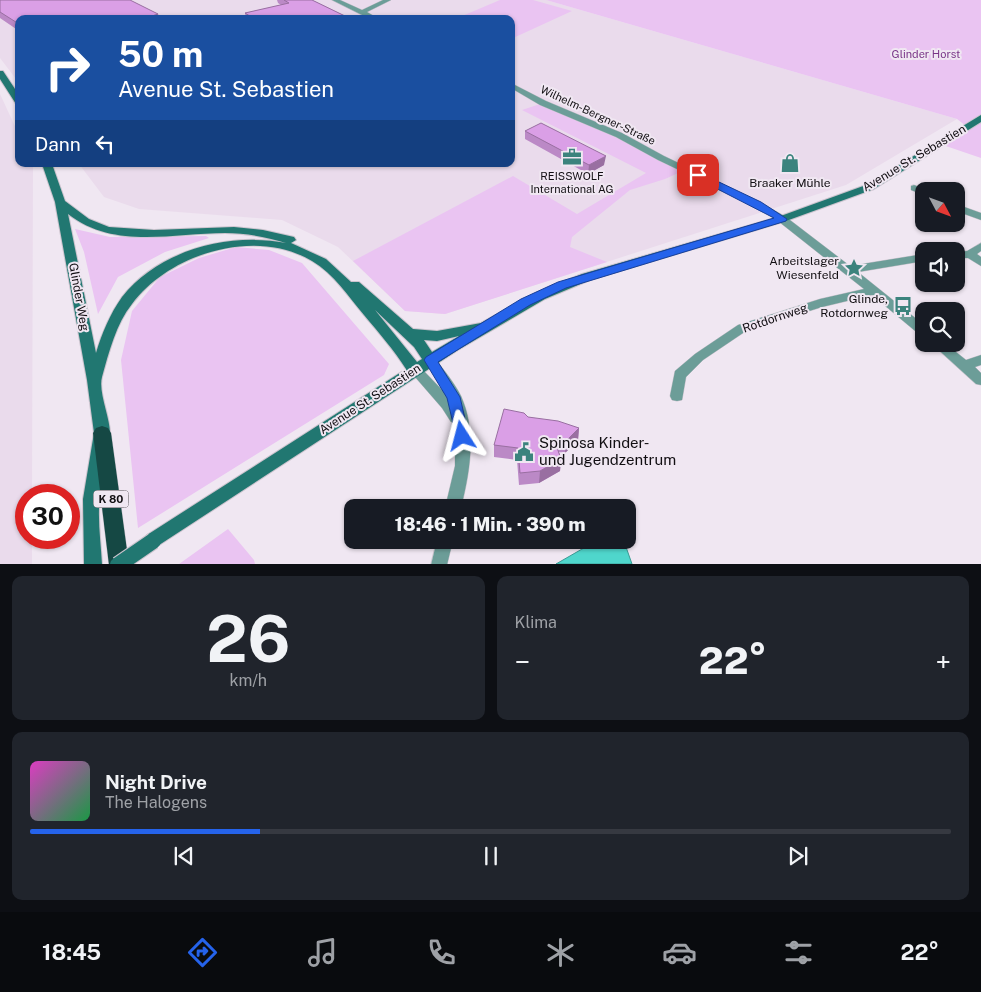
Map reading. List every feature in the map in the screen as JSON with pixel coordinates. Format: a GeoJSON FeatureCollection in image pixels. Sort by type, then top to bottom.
{"type":"FeatureCollection","features":[{"type":"Feature","properties":{"kind":"highway","name":"K 80"},"geometry":{"type":"LineString","coordinates":[[102,433],[119,564]]}},
{"type":"Feature","properties":{"kind":"main road"},"geometry":{"type":"LineString","coordinates":[[0,73],[15,96]]}},
{"type":"Feature","properties":{"kind":"main road","name":"Avenue St. Sebastien"},"geometry":{"type":"LineString","coordinates":[[119,564],[430,360],[526,302],[562,285],[782,219],[870,187],[981,118]]}},
{"type":"Feature","properties":{"kind":"main road","name":"Glinder Weg"},"geometry":{"type":"LineString","coordinates":[[48,167],[60,202],[94,380],[102,433],[91,499],[93,564]]}},
{"type":"Feature","properties":{"kind":"main road"},"geometry":{"type":"LineString","coordinates":[[60,202],[95,226],[116,231],[153,233],[233,230],[266,233],[307,246],[332,263],[419,343],[430,360]]}},
{"type":"Feature","properties":{"kind":"main road"},"geometry":{"type":"LineString","coordinates":[[94,380],[119,313],[127,300],[145,281],[158,271],[190,255],[212,248],[249,243],[290,247],[323,262],[353,293],[405,354],[415,370]]}},
{"type":"Feature","properties":{"kind":"main road"},"geometry":{"type":"LineString","coordinates":[[409,334],[437,336],[488,324]]}},
{"type":"Feature","properties":{"kind":"street"},"geometry":{"type":"LineString","coordinates":[[335,0],[369,15]]}},
{"type":"Feature","properties":{"kind":"street"},"geometry":{"type":"LineString","coordinates":[[363,12],[388,0]]}},
{"type":"Feature","properties":{"kind":"street","name":"Wilhelm-Bergner-Straße"},"geometry":{"type":"LineString","coordinates":[[515,87],[543,103],[614,133],[757,204],[782,219],[915,325]]}},
{"type":"Feature","properties":{"kind":"street"},"geometry":{"type":"LineString","coordinates":[[965,210],[981,218]]}},
{"type":"Feature","properties":{"kind":"street"},"geometry":{"type":"LineString","coordinates":[[965,254],[970,254],[981,246]]}},
{"type":"Feature","properties":{"kind":"street"},"geometry":{"type":"LineString","coordinates":[[970,254],[981,262]]}},
{"type":"Feature","properties":{"kind":"street"},"geometry":{"type":"LineString","coordinates":[[848,270],[915,259]]}},
{"type":"Feature","properties":{"kind":"street","name":"Rotdornweg"},"geometry":{"type":"LineString","coordinates":[[678,396],[680,375],[699,357],[742,328],[820,303],[874,291]]}},
{"type":"Feature","properties":{"kind":"street"},"geometry":{"type":"LineString","coordinates":[[947,352],[981,380]]}},
{"type":"Feature","properties":{"kind":"street"},"geometry":{"type":"LineString","coordinates":[[430,360],[454,397],[462,436],[462,470],[455,499]]}},
{"type":"Feature","properties":{"kind":"street"},"geometry":{"type":"LineString","coordinates":[[964,366],[981,360]]}},
{"type":"Feature","properties":{"kind":"street"},"geometry":{"type":"LineString","coordinates":[[415,370],[451,409],[457,419],[462,436]]}},
{"type":"Feature","properties":{"kind":"street"},"geometry":{"type":"LineString","coordinates":[[439,564],[443,549]]}},
{"type":"Feature","properties":{"kind":"shaded area"},"geometry":{"type":"Polygon","coordinates":[[[0,0],[546,0],[957,119],[846,185],[445,314],[405,311],[338,247],[282,220],[139,209],[104,197],[81,167],[515,167],[515,15],[15,15],[15,78],[0,58],[0,0]]]}},
{"type":"Feature","properties":{"kind":"shaded area"},"geometry":{"type":"Polygon","coordinates":[[[0,94],[15,126],[15,167],[33,167],[32,484],[15,484],[15,549],[32,549],[32,564],[0,564],[0,94]]]}},
{"type":"Feature","properties":{"kind":"shaded area"},"geometry":{"type":"Polygon","coordinates":[[[582,549],[627,549],[632,564],[556,564],[582,549]]]}},
{"type":"Feature","properties":{"kind":"green space"},"geometry":{"type":"Polygon","coordinates":[[[500,0],[533,0],[572,11],[515,37],[515,15],[464,15],[500,0]]]}},
{"type":"Feature","properties":{"kind":"green space","name":"Glinder Horst"},"geometry":{"type":"Polygon","coordinates":[[[546,0],[981,0],[981,158],[940,144],[966,126],[957,119],[546,0]]]}},
{"type":"Feature","properties":{"kind":"green space"},"geometry":{"type":"Polygon","coordinates":[[[543,103],[685,170],[665,179],[630,190],[572,237],[570,247],[607,262],[445,314],[405,311],[353,261],[513,176],[577,214],[646,173],[522,110],[543,103]]]}},
{"type":"Feature","properties":{"kind":"green space"},"geometry":{"type":"Polygon","coordinates":[[[75,229],[110,237],[206,236],[209,238],[165,252],[118,277],[98,314],[84,252],[75,229]]]}},
{"type":"Feature","properties":{"kind":"green space"},"geometry":{"type":"Polygon","coordinates":[[[236,247],[269,250],[302,263],[389,364],[384,375],[138,528],[121,360],[132,311],[160,277],[199,258],[236,247]]]}},
{"type":"Feature","properties":{"kind":"green space"},"geometry":{"type":"Polygon","coordinates":[[[228,529],[254,560],[255,564],[179,564],[228,529]]]}},
{"type":"Feature","properties":{"kind":"building"},"geometry":{"type":"Polygon","coordinates":[[[0,0],[130,0],[158,14],[15,15],[15,21],[0,12],[0,0]]]}},
{"type":"Feature","properties":{"kind":"building"},"geometry":{"type":"Polygon","coordinates":[[[284,0],[312,0],[343,15],[248,15],[245,13],[289,3],[284,0]]]}},
{"type":"Feature","properties":{"kind":"building"},"geometry":{"type":"Polygon","coordinates":[[[541,123],[606,156],[589,165],[525,131],[541,123]]]}},
{"type":"Feature","properties":{"kind":"building","name":"Spinosa Kinder- und Jugendzentrum"},"geometry":{"type":"Polygon","coordinates":[[[504,409],[524,413],[528,417],[558,421],[579,428],[566,441],[554,439],[561,459],[540,471],[520,473],[518,448],[494,445],[504,409]]]}},
{"type":"Feature","properties":{"kind":"place","name":"REISSWOLF International AG"},"geometry":{"type":"Point","coordinates":[572,157]}},
{"type":"Feature","properties":{"kind":"place","name":"Braaker Mühle"},"geometry":{"type":"Point","coordinates":[790,163]}},
{"type":"Feature","properties":{"kind":"place","name":"Arbeitslager Wiesenfeld"},"geometry":{"type":"Point","coordinates":[854,268]}},
{"type":"Feature","properties":{"kind":"place","name":"Glinde, Rotdornweg"},"geometry":{"type":"Point","coordinates":[903,306]}},
{"type":"Feature","properties":{"kind":"place","name":"Spinosa Kinder- und Jugendzentrum"},"geometry":{"type":"Point","coordinates":[524,452]}},
{"type":"Feature","properties":{"kind":"route"},"geometry":{"type":"LineString","coordinates":[[462,436],[458,409],[454,397],[430,360],[526,302],[562,285],[586,276],[782,219],[757,204],[698,175]]}}]}
